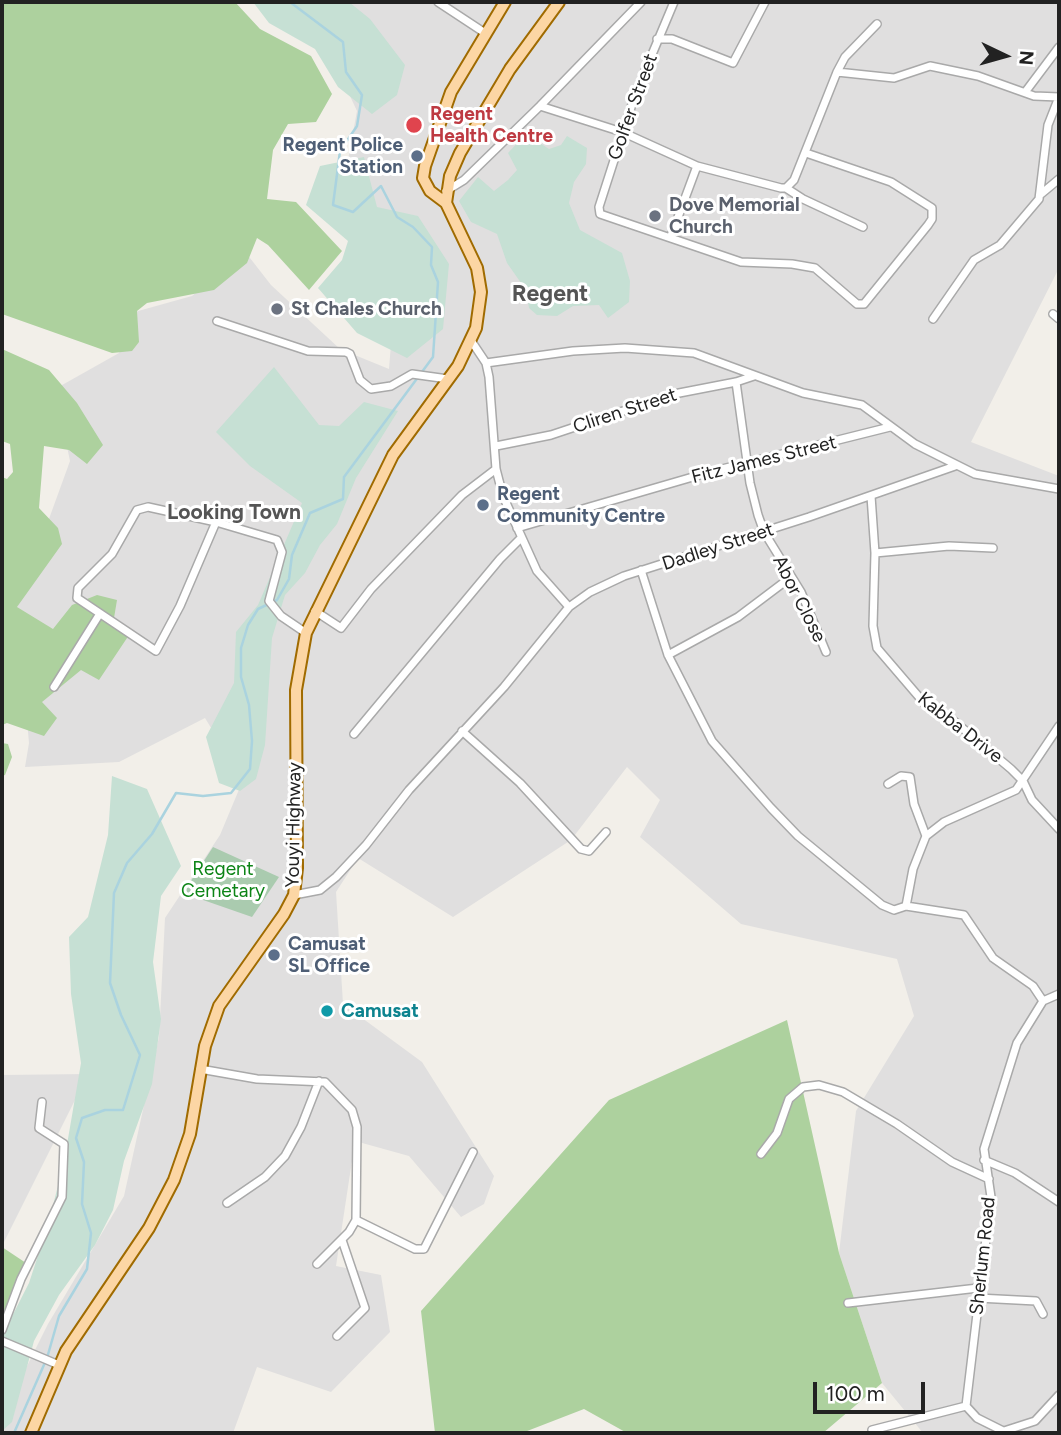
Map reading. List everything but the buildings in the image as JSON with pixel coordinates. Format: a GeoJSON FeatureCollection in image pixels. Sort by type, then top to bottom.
{"type":"FeatureCollection","features":[{"type":"Feature","properties":{"kind":"main road"},"geometry":{"type":"LineString","coordinates":[[505,2],[451,92],[425,166],[423,178],[435,197],[446,203],[447,191],[460,153],[510,69],[559,2]]}},
{"type":"Feature","properties":{"kind":"main road","name":"Youyi Highway"},"geometry":{"type":"LineString","coordinates":[[32,1433],[54,1364],[149,1228],[174,1180],[190,1134],[200,1069],[219,1006],[284,915],[293,895],[297,868],[296,690],[306,633],[393,455],[449,379],[472,342],[480,307],[480,280],[472,254],[446,203]]}},
{"type":"Feature","properties":{"kind":"street"},"geometry":{"type":"LineString","coordinates":[[438,2],[485,33]]}},
{"type":"Feature","properties":{"kind":"street"},"geometry":{"type":"LineString","coordinates":[[435,197],[464,180],[641,2]]}},
{"type":"Feature","properties":{"kind":"street","name":"Golfer Street"},"geometry":{"type":"LineString","coordinates":[[670,236],[600,214],[599,207],[622,132],[674,2]]}},
{"type":"Feature","properties":{"kind":"street"},"geometry":{"type":"LineString","coordinates":[[657,39],[672,39],[733,63],[765,2]]}},
{"type":"Feature","properties":{"kind":"street"},"geometry":{"type":"LineString","coordinates":[[786,188],[794,180],[845,57],[877,24]]}},
{"type":"Feature","properties":{"kind":"street"},"geometry":{"type":"LineString","coordinates":[[1026,91],[1059,47]]}},
{"type":"Feature","properties":{"kind":"street"},"geometry":{"type":"LineString","coordinates":[[837,72],[894,78],[930,66],[978,76],[1045,98],[1059,97],[1048,125],[1040,181],[1041,194]]}},
{"type":"Feature","properties":{"kind":"street"},"geometry":{"type":"LineString","coordinates":[[540,106],[622,132],[697,166],[786,188],[863,228]]}},
{"type":"Feature","properties":{"kind":"street"},"geometry":{"type":"LineString","coordinates":[[697,166],[670,236],[741,262],[792,264],[815,268],[861,305],[928,225],[932,219],[932,208],[891,182],[806,153]]}},
{"type":"Feature","properties":{"kind":"street"},"geometry":{"type":"LineString","coordinates":[[933,319],[966,270],[982,254],[1000,245],[1036,205],[1041,194],[1059,179]]}},
{"type":"Feature","properties":{"kind":"street"},"geometry":{"type":"LineString","coordinates":[[217,321],[308,351],[346,352],[353,358],[360,380],[371,389],[391,386],[412,374],[449,379]]}},
{"type":"Feature","properties":{"kind":"street"},"geometry":{"type":"LineString","coordinates":[[472,342],[486,362],[496,446],[496,469],[517,528],[537,571],[569,607]]}},
{"type":"Feature","properties":{"kind":"street"},"geometry":{"type":"LineString","coordinates":[[486,362],[573,351],[654,349],[694,353],[803,393],[862,405],[890,427],[955,466],[993,479],[1059,489]]}},
{"type":"Feature","properties":{"kind":"street","name":"Cliren Street"},"geometry":{"type":"LineString","coordinates":[[496,446],[551,435],[674,394],[736,382],[755,375]]}},
{"type":"Feature","properties":{"kind":"street","name":"Abor Close"},"geometry":{"type":"LineString","coordinates":[[736,382],[753,498],[764,532],[809,610],[826,652]]}},
{"type":"Feature","properties":{"kind":"street","name":"Fitz James Street"},"geometry":{"type":"LineString","coordinates":[[517,528],[890,427]]}},
{"type":"Feature","properties":{"kind":"street","name":"Dadley Street"},"geometry":{"type":"LineString","coordinates":[[293,895],[320,890],[336,877],[461,731],[504,687],[569,607],[603,585],[641,570],[764,532],[955,466]]}},
{"type":"Feature","properties":{"kind":"street"},"geometry":{"type":"LineString","coordinates":[[315,611],[338,629],[343,627],[371,589],[462,495],[496,469]]}},
{"type":"Feature","properties":{"kind":"street","name":"Kabba Drive"},"geometry":{"type":"LineString","coordinates":[[871,496],[875,553],[873,626],[877,648],[925,705],[967,731],[1023,781],[1027,794],[1059,829]]}},
{"type":"Feature","properties":{"kind":"street"},"geometry":{"type":"LineString","coordinates":[[216,522],[180,606],[156,651],[79,601],[76,591],[111,554],[141,507],[216,522],[273,538],[280,543],[282,552],[269,601],[281,616],[306,633]]}},
{"type":"Feature","properties":{"kind":"street"},"geometry":{"type":"LineString","coordinates":[[354,734],[500,559],[521,538]]}},
{"type":"Feature","properties":{"kind":"street"},"geometry":{"type":"LineString","coordinates":[[875,553],[949,546],[993,548]]}},
{"type":"Feature","properties":{"kind":"street"},"geometry":{"type":"LineString","coordinates":[[641,570],[668,656],[712,741],[771,808],[881,905],[894,910],[906,906],[964,915],[993,958],[1033,986],[1043,1001],[1059,994]]}},
{"type":"Feature","properties":{"kind":"street"},"geometry":{"type":"LineString","coordinates":[[668,656],[738,617],[791,577]]}},
{"type":"Feature","properties":{"kind":"street"},"geometry":{"type":"LineString","coordinates":[[54,687],[99,615]]}},
{"type":"Feature","properties":{"kind":"street"},"geometry":{"type":"LineString","coordinates":[[906,906],[913,869],[926,836],[944,822],[1012,793],[1023,781],[1059,726]]}},
{"type":"Feature","properties":{"kind":"street"},"geometry":{"type":"LineString","coordinates":[[461,731],[520,783],[581,849],[589,851],[606,832]]}},
{"type":"Feature","properties":{"kind":"street"},"geometry":{"type":"LineString","coordinates":[[888,784],[901,776],[910,777],[914,804],[926,836]]}},
{"type":"Feature","properties":{"kind":"street","name":"Sherlum Road"},"geometry":{"type":"LineString","coordinates":[[966,1406],[991,1197],[984,1160],[986,1137],[1017,1043],[1043,1001]]}},
{"type":"Feature","properties":{"kind":"street"},"geometry":{"type":"LineString","coordinates":[[200,1069],[257,1079],[319,1081],[330,1086],[356,1118],[356,1220],[342,1240],[317,1264]]}},
{"type":"Feature","properties":{"kind":"street"},"geometry":{"type":"LineString","coordinates":[[227,1203],[265,1177],[285,1156],[301,1127],[319,1081]]}},
{"type":"Feature","properties":{"kind":"street"},"geometry":{"type":"LineString","coordinates":[[761,1154],[777,1133],[789,1099],[803,1087],[819,1085],[843,1092],[897,1124],[951,1162],[989,1179]]}},
{"type":"Feature","properties":{"kind":"street"},"geometry":{"type":"LineString","coordinates":[[2,1330],[21,1279],[62,1197],[64,1144],[40,1128],[42,1102]]}},
{"type":"Feature","properties":{"kind":"street"},"geometry":{"type":"LineString","coordinates":[[356,1220],[415,1249],[424,1249],[473,1152]]}},
{"type":"Feature","properties":{"kind":"street"},"geometry":{"type":"LineString","coordinates":[[984,1160],[1015,1173],[1059,1202]]}},
{"type":"Feature","properties":{"kind":"street"},"geometry":{"type":"LineString","coordinates":[[337,1336],[365,1308],[342,1240]]}},
{"type":"Feature","properties":{"kind":"street"},"geometry":{"type":"LineString","coordinates":[[848,1303],[978,1288]]}},
{"type":"Feature","properties":{"kind":"street"},"geometry":{"type":"LineString","coordinates":[[978,1298],[1036,1301],[1043,1314]]}},
{"type":"Feature","properties":{"kind":"street"},"geometry":{"type":"LineString","coordinates":[[2,1341],[54,1364]]}},
{"type":"Feature","properties":{"kind":"street"},"geometry":{"type":"LineString","coordinates":[[872,1430],[966,1406],[977,1418],[1006,1432],[1035,1421],[1059,1395]]}},
{"type":"Feature","properties":{"kind":"shaded area"},"geometry":{"type":"Polygon","coordinates":[[[306,2],[1059,2],[1059,268],[971,442],[1059,476],[1059,1433],[923,1433],[882,1383],[839,1253],[856,1111],[914,1016],[897,959],[741,924],[640,837],[660,800],[627,767],[571,840],[453,917],[358,858],[336,892],[343,1004],[422,1062],[494,1176],[484,1204],[461,1217],[409,1156],[355,1141],[336,1266],[381,1275],[390,1332],[331,1392],[257,1367],[233,1433],[2,1433],[2,1416],[48,1324],[124,1196],[159,1037],[165,918],[220,835],[243,780],[205,718],[119,762],[25,767],[29,743],[17,607],[70,461],[55,389],[119,353],[131,313],[192,296],[243,249],[271,285],[340,349],[389,369],[397,268],[345,176],[357,111],[306,2]]]}},
{"type":"Feature","properties":{"kind":"shaded area"},"geometry":{"type":"Polygon","coordinates":[[[88,1074],[2,1246],[2,1075],[88,1074]]]}},
{"type":"Feature","properties":{"kind":"green space"},"geometry":{"type":"Polygon","coordinates":[[[2,2],[235,2],[260,29],[311,56],[332,94],[316,122],[288,124],[273,150],[267,199],[296,202],[342,251],[309,290],[268,245],[257,238],[247,263],[214,290],[147,303],[137,311],[139,342],[132,351],[112,353],[2,314],[2,2]]]}},
{"type":"Feature","properties":{"kind":"green space"},"geometry":{"type":"Polygon","coordinates":[[[253,2],[349,2],[370,19],[405,65],[397,95],[372,114],[338,87],[315,49],[269,23],[253,2]]]}},
{"type":"Feature","properties":{"kind":"green space"},"geometry":{"type":"Polygon","coordinates":[[[526,134],[549,149],[561,145],[567,136],[587,148],[586,164],[574,182],[569,203],[580,230],[622,253],[630,281],[629,302],[608,318],[599,305],[573,306],[557,316],[537,315],[529,308],[526,290],[507,263],[497,234],[471,222],[459,201],[478,177],[494,191],[508,180],[517,170],[508,153],[526,134]]]}},
{"type":"Feature","properties":{"kind":"green space"},"geometry":{"type":"Polygon","coordinates":[[[364,157],[377,207],[418,216],[449,264],[443,329],[407,358],[357,333],[318,288],[342,260],[348,241],[306,205],[320,166],[364,157]]]}},
{"type":"Feature","properties":{"kind":"green space"},"geometry":{"type":"Polygon","coordinates":[[[2,349],[49,370],[77,403],[103,445],[87,464],[69,450],[44,446],[39,508],[58,528],[62,544],[17,607],[53,629],[72,605],[97,595],[117,600],[114,618],[131,632],[99,680],[81,670],[42,702],[57,718],[44,736],[7,723],[2,725],[2,477],[7,479],[13,472],[10,444],[2,441],[2,349]]]}},
{"type":"Feature","properties":{"kind":"green space"},"geometry":{"type":"Polygon","coordinates":[[[274,367],[319,425],[339,426],[364,402],[398,411],[356,478],[337,524],[320,545],[305,573],[285,595],[272,638],[265,745],[256,779],[240,791],[219,783],[206,737],[234,683],[236,632],[258,605],[302,503],[250,466],[216,432],[274,367]]]}},
{"type":"Feature","properties":{"kind":"green space"},"geometry":{"type":"Polygon","coordinates":[[[2,743],[8,744],[12,757],[5,775],[2,776],[2,743]]]}},
{"type":"Feature","properties":{"kind":"green space"},"geometry":{"type":"Polygon","coordinates":[[[112,776],[147,789],[181,866],[161,896],[153,962],[161,1019],[152,1084],[124,1161],[113,1210],[95,1245],[59,1295],[34,1341],[12,1422],[2,1431],[2,1336],[29,1283],[48,1225],[64,1162],[81,1063],[71,994],[69,937],[88,917],[108,835],[112,776]]]}},
{"type":"Feature","properties":{"kind":"green space","name":"Regent Cemetary"},"geometry":{"type":"Polygon","coordinates":[[[213,847],[279,877],[252,917],[183,893],[213,847]]]}},
{"type":"Feature","properties":{"kind":"green space"},"geometry":{"type":"Polygon","coordinates":[[[787,1020],[839,1253],[882,1383],[823,1433],[627,1433],[584,1409],[522,1433],[435,1433],[421,1311],[609,1100],[787,1020]]]}},
{"type":"Feature","properties":{"kind":"green space"},"geometry":{"type":"Polygon","coordinates":[[[2,1247],[26,1263],[2,1320],[2,1247]]]}},
{"type":"Feature","properties":{"kind":"waterway"},"geometry":{"type":"LineString","coordinates":[[14,1433],[47,1358],[59,1316],[87,1269],[91,1233],[82,1204],[84,1162],[76,1138],[82,1118],[105,1110],[123,1110],[140,1055],[121,1015],[110,983],[114,893],[127,863],[152,834],[176,793],[203,796],[231,793],[250,769],[252,741],[249,705],[241,677],[241,648],[248,625],[258,609],[277,600],[289,579],[292,555],[310,513],[343,499],[344,477],[433,357],[438,282],[431,265],[432,247],[413,227],[397,217],[381,186],[353,212],[333,205],[340,151],[357,126],[362,95],[346,72],[343,42],[290,2]]}},
{"type":"Feature","properties":{"kind":"place","name":"Regent Health Centre"},"geometry":{"type":"Point","coordinates":[414,125]}},
{"type":"Feature","properties":{"kind":"place","name":"Regent Police Station"},"geometry":{"type":"Point","coordinates":[417,156]}},
{"type":"Feature","properties":{"kind":"place","name":"Dove Memorial Church"},"geometry":{"type":"Point","coordinates":[655,216]}},
{"type":"Feature","properties":{"kind":"place","name":"St Chales Church"},"geometry":{"type":"Point","coordinates":[277,309]}},
{"type":"Feature","properties":{"kind":"place","name":"Regent Community Centre"},"geometry":{"type":"Point","coordinates":[483,505]}},
{"type":"Feature","properties":{"kind":"place","name":"Camusat SL Office"},"geometry":{"type":"Point","coordinates":[274,955]}},
{"type":"Feature","properties":{"kind":"place","name":"Camusat"},"geometry":{"type":"Point","coordinates":[327,1011]}},
{"type":"Feature","properties":{"kind":"district","name":"Regent"},"geometry":{"type":"Point","coordinates":[550,294]}},
{"type":"Feature","properties":{"kind":"district","name":"Looking Town"},"geometry":{"type":"Point","coordinates":[234,513]}}]}
